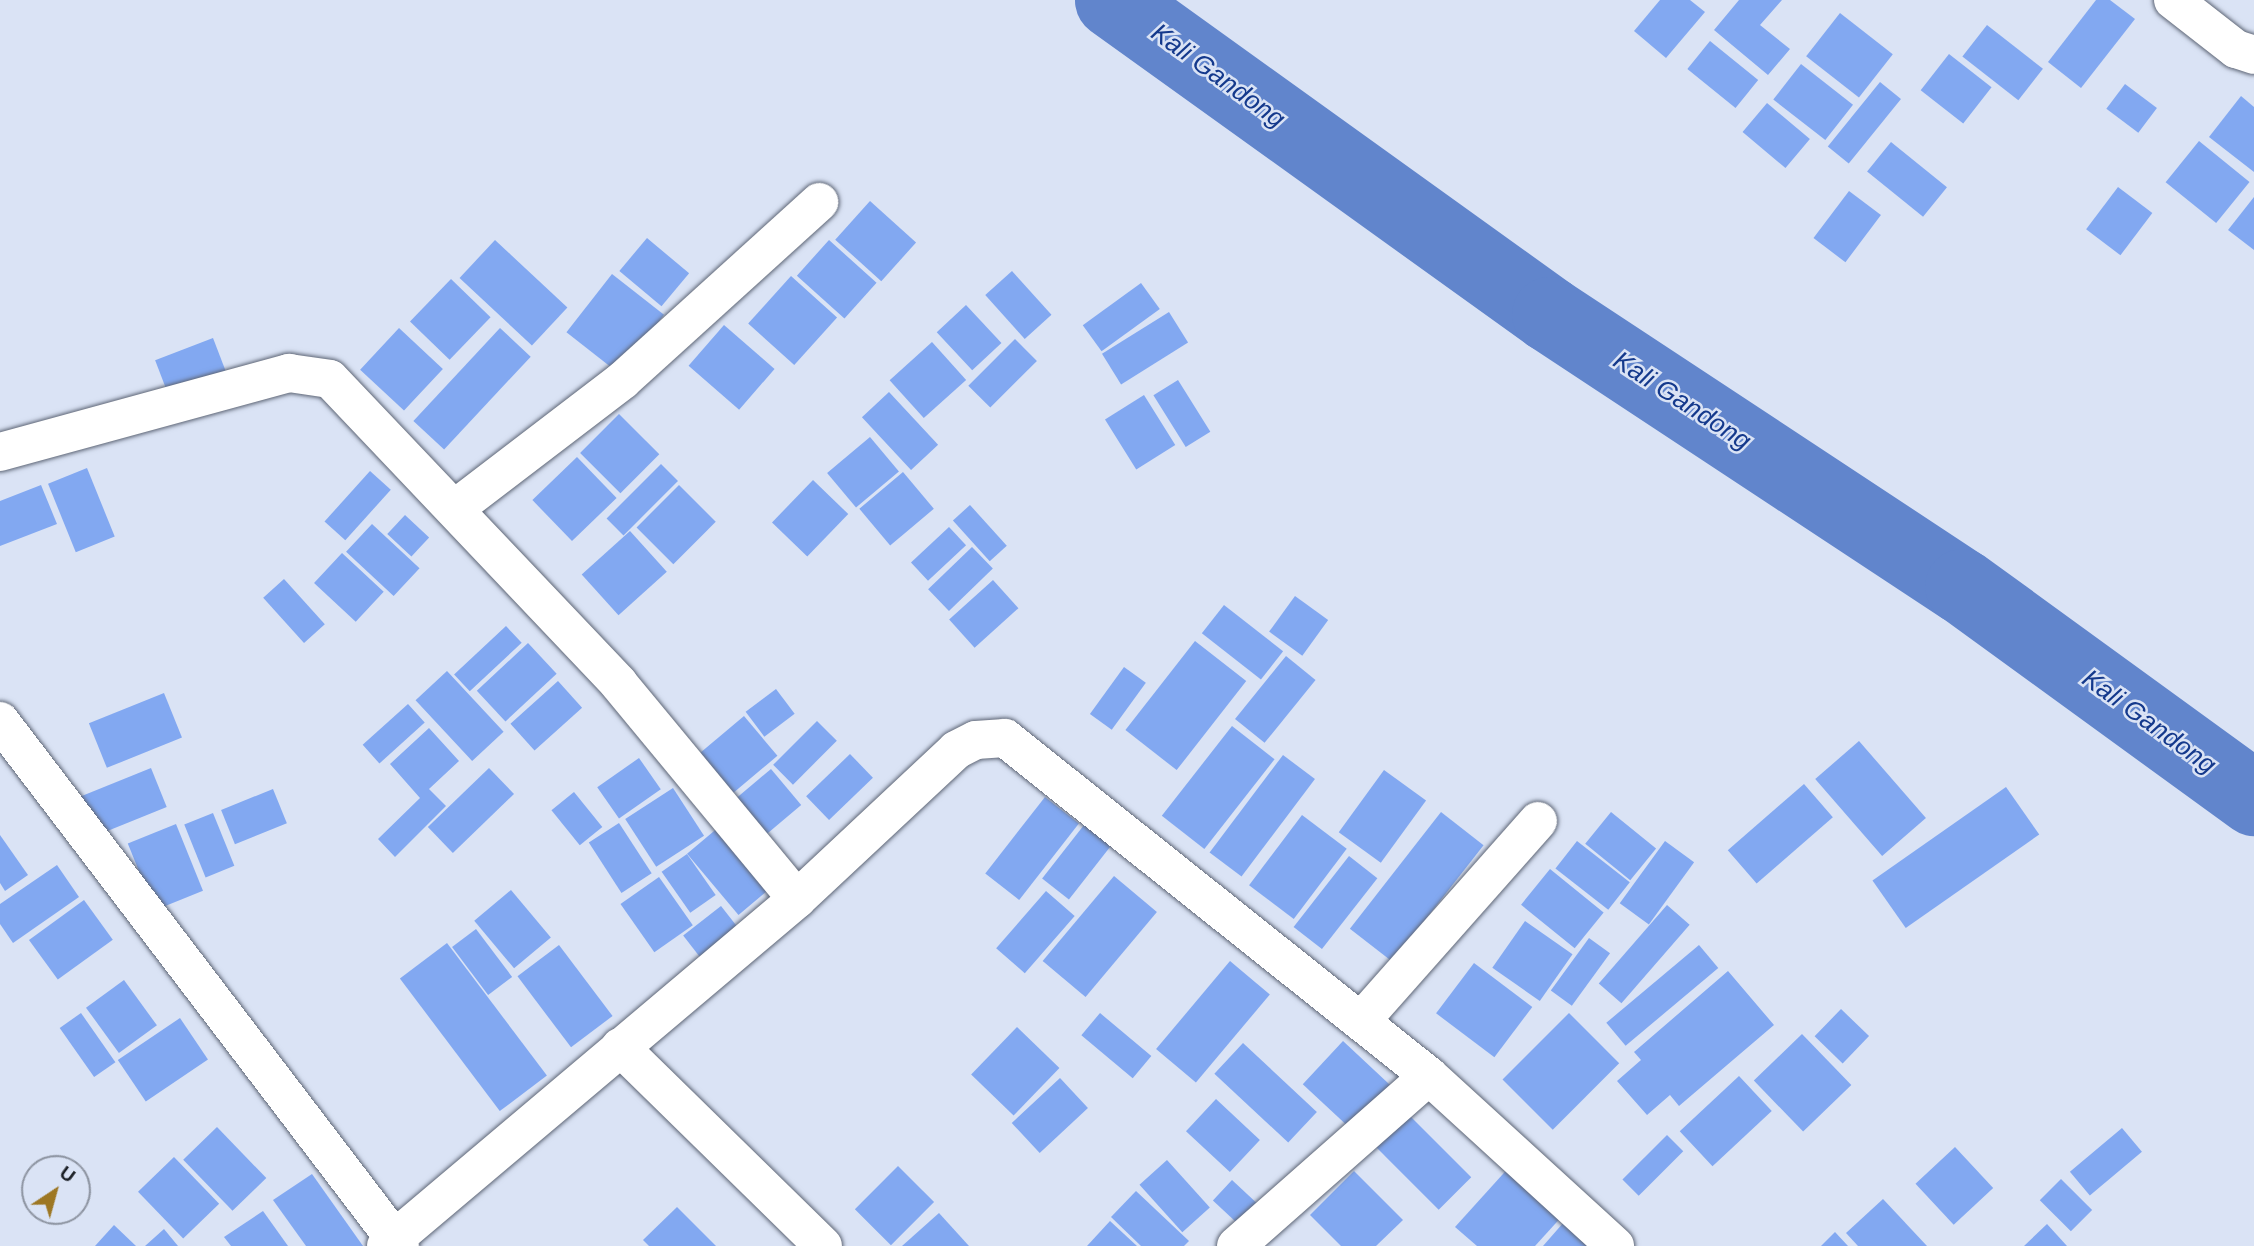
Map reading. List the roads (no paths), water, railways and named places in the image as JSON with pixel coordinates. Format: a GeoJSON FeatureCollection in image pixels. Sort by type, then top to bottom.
{"type":"FeatureCollection","features":[{"type":"Feature","properties":{"kind":"street"},"geometry":{"type":"LineString","coordinates":[[2173,0],[2236,50],[2254,55]]}},
{"type":"Feature","properties":{"kind":"street"},"geometry":{"type":"LineString","coordinates":[[457,508],[623,380],[819,202]]}},
{"type":"Feature","properties":{"kind":"street"},"geometry":{"type":"LineString","coordinates":[[0,452],[108,419],[309,374],[330,379],[457,508],[620,684],[797,899]]}},
{"type":"Feature","properties":{"kind":"street"},"geometry":{"type":"LineString","coordinates":[[0,721],[393,1244],[620,1047],[797,899],[957,750],[976,740],[1005,738],[1037,759],[1429,1076],[1615,1246]]}},
{"type":"Feature","properties":{"kind":"street"},"geometry":{"type":"LineString","coordinates":[[1361,1021],[1538,821]]}},
{"type":"Feature","properties":{"kind":"street"},"geometry":{"type":"LineString","coordinates":[[620,1047],[823,1246]]}},
{"type":"Feature","properties":{"kind":"street"},"geometry":{"type":"LineString","coordinates":[[1236,1246],[1429,1076]]}},
{"type":"Feature","properties":{"kind":"waterway","name":"Kali Gandong"},"geometry":{"type":"LineString","coordinates":[[1112,0],[1549,314],[1962,586],[2254,798]]}}]}
